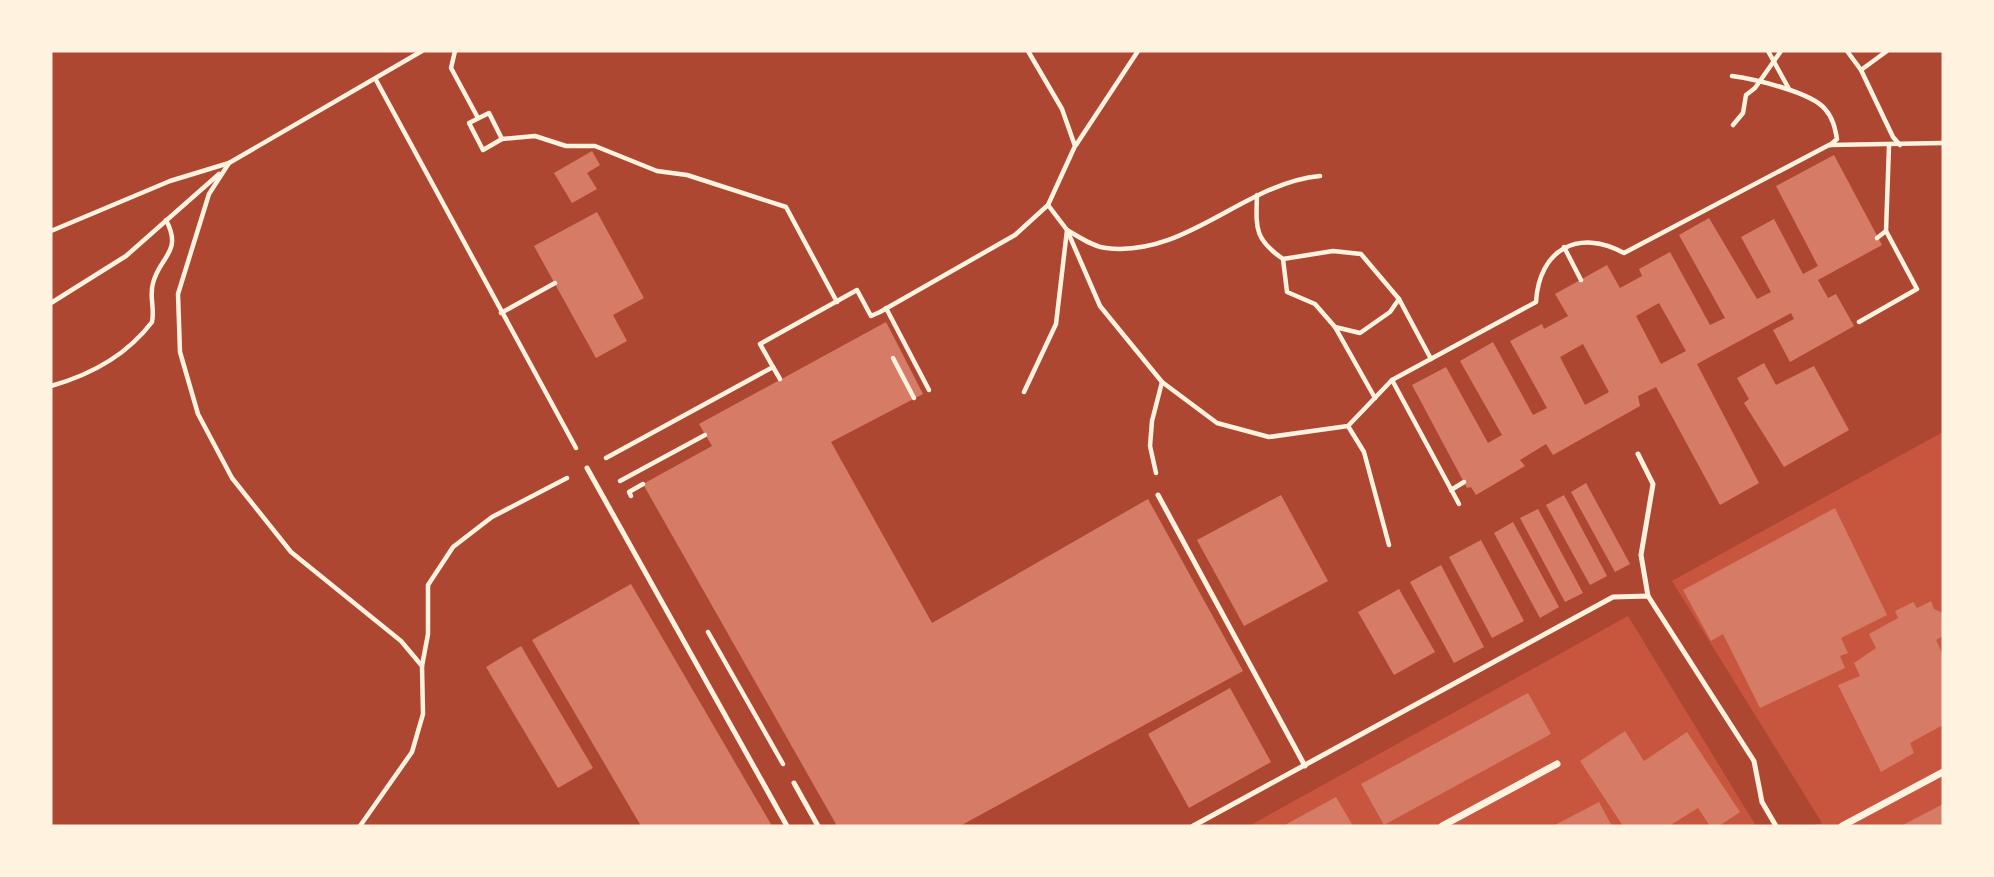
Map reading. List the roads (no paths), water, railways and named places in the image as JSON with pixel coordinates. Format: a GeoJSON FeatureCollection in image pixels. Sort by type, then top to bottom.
{"type":"FeatureCollection","features":[{"type":"Feature","properties":{"kind":"street"},"geometry":{"type":"LineString","coordinates":[[1442,826],[1556,764]]}},
{"type":"Feature","properties":{"kind":"street"},"geometry":{"type":"LineString","coordinates":[[1842,826],[1943,772]]}},
{"type":"Feature","properties":{"kind":"lane"},"geometry":{"type":"LineString","coordinates":[[1638,454],[1653,484],[1641,555],[1648,596],[1754,761],[1762,802],[1776,826]]}},
{"type":"Feature","properties":{"kind":"lane"},"geometry":{"type":"LineString","coordinates":[[587,468],[788,826]]}},
{"type":"Feature","properties":{"kind":"lane"},"geometry":{"type":"LineString","coordinates":[[1158,495],[1305,766]]}},
{"type":"Feature","properties":{"kind":"lane"},"geometry":{"type":"LineString","coordinates":[[1193,826],[1613,597],[1648,596]]}},
{"type":"Feature","properties":{"kind":"lane"},"geometry":{"type":"LineString","coordinates":[[794,783],[818,826]]}}]}
